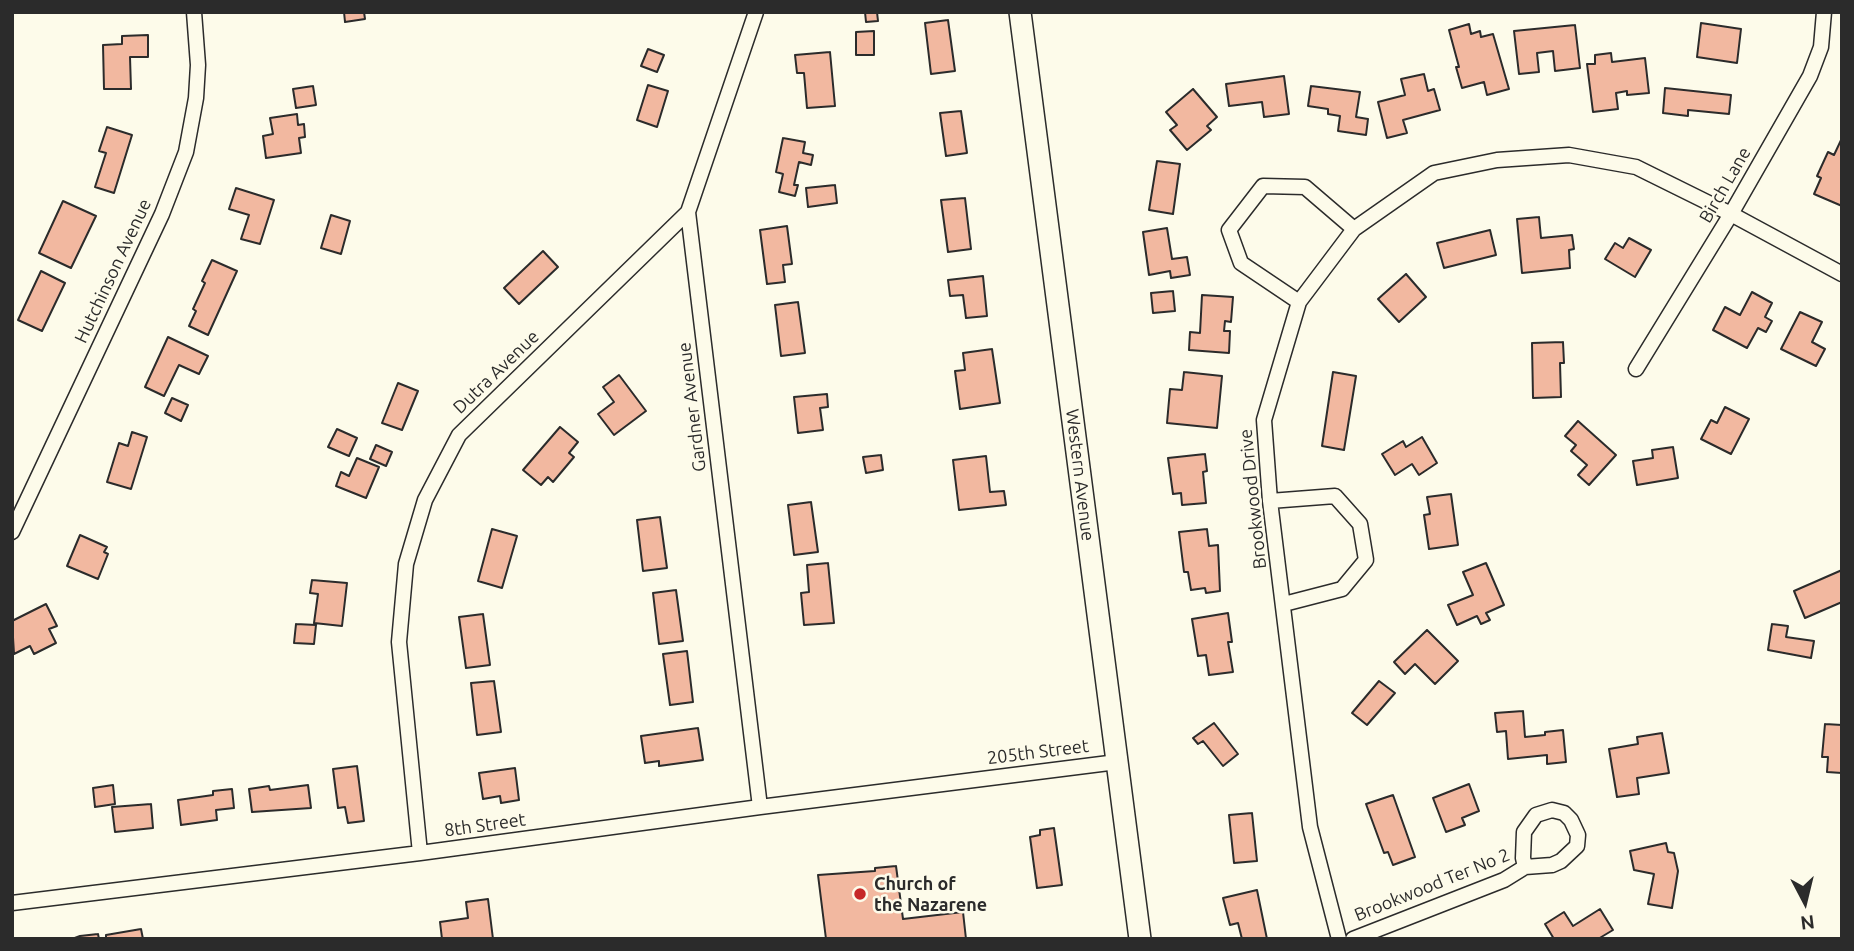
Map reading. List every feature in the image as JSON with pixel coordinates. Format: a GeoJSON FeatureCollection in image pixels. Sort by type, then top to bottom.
{"type":"FeatureCollection","features":[{"type":"Feature","properties":{"kind":"main road","name":"Western Avenue"},"geometry":{"type":"LineString","coordinates":[[1020,12],[1140,939]]}},
{"type":"Feature","properties":{"kind":"street","name":"Hutchinson Avenue"},"geometry":{"type":"LineString","coordinates":[[12,532],[162,214],[186,152],[198,76],[194,12]]}},
{"type":"Feature","properties":{"kind":"street","name":"Gardner Avenue"},"geometry":{"type":"LineString","coordinates":[[757,12],[688,212],[760,807]]}},
{"type":"Feature","properties":{"kind":"street","name":"Birch Lane"},"geometry":{"type":"LineString","coordinates":[[1636,369],[1731,214],[1810,76],[1821,47],[1824,12]]}},
{"type":"Feature","properties":{"kind":"street","name":"Brookwood Drive"},"geometry":{"type":"LineString","coordinates":[[1339,939],[1310,827],[1270,501],[1264,420],[1299,302],[1354,229],[1434,173],[1497,160],[1569,155],[1636,167],[1842,274]]}},
{"type":"Feature","properties":{"kind":"street"},"geometry":{"type":"LineString","coordinates":[[1299,302],[1241,263],[1229,230],[1263,186],[1305,187],[1354,229]]}},
{"type":"Feature","properties":{"kind":"street","name":"Dutra Avenue"},"geometry":{"type":"LineString","coordinates":[[420,853],[399,642],[406,564],[425,500],[459,435],[688,212]]}},
{"type":"Feature","properties":{"kind":"street"},"geometry":{"type":"LineString","coordinates":[[1270,501],[1335,496],[1360,524],[1366,560],[1342,589],[1284,604]]}},
{"type":"Feature","properties":{"kind":"street","name":"205th Street"},"geometry":{"type":"LineString","coordinates":[[963,781],[1117,762]]}},
{"type":"Feature","properties":{"kind":"street","name":"8th Street"},"geometry":{"type":"LineString","coordinates":[[12,903],[420,853],[963,781]]}},
{"type":"Feature","properties":{"kind":"street","name":"Brookwood Ter No 2"},"geometry":{"type":"LineString","coordinates":[[1353,939],[1504,880],[1525,867],[1552,865],[1577,846],[1578,835],[1575,827],[1564,813],[1552,810],[1536,815],[1524,832],[1525,867]]}},
{"type":"Feature","properties":{"kind":"building"},"geometry":{"type":"Polygon","coordinates":[[[344,12],[364,12],[365,19],[345,22],[344,12]]]}},
{"type":"Feature","properties":{"kind":"building"},"geometry":{"type":"Polygon","coordinates":[[[865,12],[877,12],[878,21],[866,22],[865,12]]]}},
{"type":"Feature","properties":{"kind":"building"},"geometry":{"type":"Polygon","coordinates":[[[948,20],[955,71],[931,74],[925,23],[948,20]]]}},
{"type":"Feature","properties":{"kind":"building"},"geometry":{"type":"Polygon","coordinates":[[[1701,23],[1741,29],[1737,63],[1697,57],[1701,23]]]}},
{"type":"Feature","properties":{"kind":"building"},"geometry":{"type":"Polygon","coordinates":[[[1469,24],[1471,34],[1480,31],[1481,37],[1493,34],[1509,89],[1487,95],[1484,82],[1462,88],[1449,30],[1469,24]]]}},
{"type":"Feature","properties":{"kind":"building"},"geometry":{"type":"Polygon","coordinates":[[[1575,25],[1580,68],[1555,71],[1553,51],[1537,53],[1539,72],[1519,74],[1514,31],[1575,25]]]}},
{"type":"Feature","properties":{"kind":"building"},"geometry":{"type":"Polygon","coordinates":[[[874,31],[874,55],[856,55],[856,32],[874,31]]]}},
{"type":"Feature","properties":{"kind":"building"},"geometry":{"type":"Polygon","coordinates":[[[148,35],[148,57],[130,57],[131,89],[104,89],[103,45],[122,44],[122,36],[148,35]]]}},
{"type":"Feature","properties":{"kind":"building"},"geometry":{"type":"Polygon","coordinates":[[[648,49],[664,55],[657,72],[641,66],[648,49]]]}},
{"type":"Feature","properties":{"kind":"building"},"geometry":{"type":"Polygon","coordinates":[[[830,52],[835,106],[807,108],[804,73],[797,73],[795,55],[830,52]]]}},
{"type":"Feature","properties":{"kind":"building"},"geometry":{"type":"Polygon","coordinates":[[[1611,53],[1612,62],[1645,58],[1649,93],[1616,93],[1618,109],[1593,112],[1587,64],[1595,64],[1595,55],[1611,53]]]}},
{"type":"Feature","properties":{"kind":"building"},"geometry":{"type":"Polygon","coordinates":[[[1424,74],[1428,91],[1434,89],[1440,110],[1403,120],[1407,133],[1387,138],[1378,102],[1405,95],[1401,79],[1424,74]]]}},
{"type":"Feature","properties":{"kind":"building"},"geometry":{"type":"Polygon","coordinates":[[[1284,76],[1289,114],[1264,117],[1262,102],[1229,106],[1226,84],[1284,76]]]}},
{"type":"Feature","properties":{"kind":"building"},"geometry":{"type":"Polygon","coordinates":[[[648,85],[668,91],[657,127],[637,120],[648,85]]]}},
{"type":"Feature","properties":{"kind":"building"},"geometry":{"type":"Polygon","coordinates":[[[313,86],[316,105],[296,108],[293,89],[313,86]]]}},
{"type":"Feature","properties":{"kind":"building"},"geometry":{"type":"Polygon","coordinates":[[[1311,86],[1360,92],[1356,117],[1368,119],[1366,135],[1338,131],[1340,116],[1328,114],[1328,109],[1308,106],[1311,86]]]}},
{"type":"Feature","properties":{"kind":"building"},"geometry":{"type":"Polygon","coordinates":[[[1665,88],[1731,95],[1729,114],[1688,110],[1688,116],[1663,113],[1665,88]]]}},
{"type":"Feature","properties":{"kind":"building"},"geometry":{"type":"Polygon","coordinates":[[[1193,89],[1217,117],[1207,126],[1211,130],[1187,150],[1170,130],[1177,125],[1166,112],[1193,89]]]}},
{"type":"Feature","properties":{"kind":"building"},"geometry":{"type":"Polygon","coordinates":[[[961,111],[967,153],[946,156],[940,113],[961,111]]]}},
{"type":"Feature","properties":{"kind":"building"},"geometry":{"type":"Polygon","coordinates":[[[297,114],[298,125],[304,124],[305,137],[299,138],[301,153],[266,158],[263,136],[273,134],[270,118],[297,114]]]}},
{"type":"Feature","properties":{"kind":"building"},"geometry":{"type":"Polygon","coordinates":[[[107,127],[132,135],[114,193],[95,187],[106,153],[99,151],[107,127]]]}},
{"type":"Feature","properties":{"kind":"building"},"geometry":{"type":"Polygon","coordinates":[[[783,138],[805,142],[803,153],[813,155],[811,165],[799,162],[794,185],[798,185],[795,196],[779,192],[783,174],[776,172],[783,138]]]}},
{"type":"Feature","properties":{"kind":"building"},"geometry":{"type":"Polygon","coordinates":[[[1842,138],[1842,206],[1814,194],[1821,178],[1817,176],[1828,152],[1834,155],[1842,138]]]}},
{"type":"Feature","properties":{"kind":"building"},"geometry":{"type":"Polygon","coordinates":[[[1157,161],[1180,164],[1173,214],[1149,210],[1157,161]]]}},
{"type":"Feature","properties":{"kind":"building"},"geometry":{"type":"Polygon","coordinates":[[[835,185],[837,203],[808,207],[806,188],[835,185]]]}},
{"type":"Feature","properties":{"kind":"building"},"geometry":{"type":"Polygon","coordinates":[[[236,188],[274,200],[260,244],[241,239],[249,215],[229,209],[236,188]]]}},
{"type":"Feature","properties":{"kind":"building"},"geometry":{"type":"Polygon","coordinates":[[[965,198],[971,249],[948,252],[941,200],[965,198]]]}},
{"type":"Feature","properties":{"kind":"building"},"geometry":{"type":"Polygon","coordinates":[[[63,201],[96,216],[71,268],[39,253],[63,201]]]}},
{"type":"Feature","properties":{"kind":"building"},"geometry":{"type":"Polygon","coordinates":[[[331,215],[350,221],[341,254],[321,248],[331,215]]]}},
{"type":"Feature","properties":{"kind":"building"},"geometry":{"type":"Polygon","coordinates":[[[1539,217],[1541,238],[1572,235],[1574,249],[1569,250],[1570,268],[1522,273],[1517,219],[1539,217]]]}},
{"type":"Feature","properties":{"kind":"building"},"geometry":{"type":"Polygon","coordinates":[[[787,226],[792,264],[783,265],[785,282],[767,284],[760,230],[787,226]]]}},
{"type":"Feature","properties":{"kind":"building"},"geometry":{"type":"Polygon","coordinates":[[[1167,228],[1172,259],[1187,257],[1190,275],[1171,278],[1170,271],[1149,275],[1143,232],[1167,228]]]}},
{"type":"Feature","properties":{"kind":"building"},"geometry":{"type":"Polygon","coordinates":[[[1490,230],[1496,255],[1444,268],[1437,243],[1490,230]]]}},
{"type":"Feature","properties":{"kind":"building"},"geometry":{"type":"Polygon","coordinates":[[[1629,238],[1651,250],[1635,277],[1605,259],[1615,243],[1623,248],[1629,238]]]}},
{"type":"Feature","properties":{"kind":"building"},"geometry":{"type":"Polygon","coordinates":[[[543,251],[558,267],[519,304],[504,288],[543,251]]]}},
{"type":"Feature","properties":{"kind":"building"},"geometry":{"type":"Polygon","coordinates":[[[212,260],[237,271],[208,335],[189,326],[196,311],[193,309],[205,283],[202,281],[212,260]]]}},
{"type":"Feature","properties":{"kind":"building"},"geometry":{"type":"Polygon","coordinates":[[[41,271],[65,283],[42,331],[18,320],[41,271]]]}},
{"type":"Feature","properties":{"kind":"building"},"geometry":{"type":"Polygon","coordinates":[[[1406,274],[1426,297],[1399,322],[1378,299],[1406,274]]]}},
{"type":"Feature","properties":{"kind":"building"},"geometry":{"type":"Polygon","coordinates":[[[983,276],[987,316],[966,318],[963,295],[950,296],[948,280],[983,276]]]}},
{"type":"Feature","properties":{"kind":"building"},"geometry":{"type":"Polygon","coordinates":[[[1173,291],[1175,311],[1153,313],[1151,293],[1173,291]]]}},
{"type":"Feature","properties":{"kind":"building"},"geometry":{"type":"Polygon","coordinates":[[[1752,292],[1772,303],[1765,317],[1772,321],[1766,332],[1758,328],[1747,348],[1713,330],[1725,307],[1740,315],[1752,292]]]}},
{"type":"Feature","properties":{"kind":"building"},"geometry":{"type":"Polygon","coordinates":[[[1202,295],[1233,297],[1231,322],[1225,321],[1224,331],[1230,331],[1229,353],[1189,350],[1190,332],[1200,333],[1202,295]]]}},
{"type":"Feature","properties":{"kind":"building"},"geometry":{"type":"Polygon","coordinates":[[[798,302],[805,353],[781,356],[775,305],[798,302]]]}},
{"type":"Feature","properties":{"kind":"building"},"geometry":{"type":"Polygon","coordinates":[[[1800,312],[1822,322],[1812,342],[1825,349],[1816,366],[1781,349],[1800,312]]]}},
{"type":"Feature","properties":{"kind":"building"},"geometry":{"type":"Polygon","coordinates":[[[168,337],[208,356],[199,374],[179,365],[164,396],[145,387],[168,337]]]}},
{"type":"Feature","properties":{"kind":"building"},"geometry":{"type":"Polygon","coordinates":[[[1563,342],[1564,363],[1560,363],[1561,397],[1533,398],[1532,343],[1563,342]]]}},
{"type":"Feature","properties":{"kind":"building"},"geometry":{"type":"Polygon","coordinates":[[[992,349],[1000,403],[960,409],[955,371],[965,370],[963,353],[992,349]]]}},
{"type":"Feature","properties":{"kind":"building"},"geometry":{"type":"Polygon","coordinates":[[[1184,372],[1222,376],[1217,428],[1167,423],[1170,389],[1182,390],[1184,372]]]}},
{"type":"Feature","properties":{"kind":"building"},"geometry":{"type":"Polygon","coordinates":[[[1333,372],[1356,376],[1344,450],[1322,446],[1333,372]]]}},
{"type":"Feature","properties":{"kind":"building"},"geometry":{"type":"Polygon","coordinates":[[[619,375],[646,411],[614,435],[598,414],[614,402],[603,387],[619,375]]]}},
{"type":"Feature","properties":{"kind":"building"},"geometry":{"type":"Polygon","coordinates":[[[398,383],[418,391],[402,430],[382,423],[398,383]]]}},
{"type":"Feature","properties":{"kind":"building"},"geometry":{"type":"Polygon","coordinates":[[[827,394],[828,407],[820,408],[823,430],[798,433],[794,397],[827,394]]]}},
{"type":"Feature","properties":{"kind":"building"},"geometry":{"type":"Polygon","coordinates":[[[172,398],[188,405],[181,421],[165,413],[172,398]]]}},
{"type":"Feature","properties":{"kind":"building"},"geometry":{"type":"Polygon","coordinates":[[[1725,407],[1749,419],[1731,454],[1701,439],[1711,420],[1717,423],[1725,407]]]}},
{"type":"Feature","properties":{"kind":"building"},"geometry":{"type":"Polygon","coordinates":[[[1578,421],[1616,455],[1589,485],[1578,475],[1587,465],[1571,451],[1576,445],[1565,436],[1578,421]]]}},
{"type":"Feature","properties":{"kind":"building"},"geometry":{"type":"Polygon","coordinates":[[[560,427],[578,442],[569,453],[574,457],[553,482],[548,477],[541,485],[523,470],[560,427]]]}},
{"type":"Feature","properties":{"kind":"building"},"geometry":{"type":"Polygon","coordinates":[[[337,429],[357,438],[349,456],[328,447],[337,429]]]}},
{"type":"Feature","properties":{"kind":"building"},"geometry":{"type":"Polygon","coordinates":[[[132,432],[147,437],[131,489],[107,482],[119,443],[128,446],[132,432]]]}},
{"type":"Feature","properties":{"kind":"building"},"geometry":{"type":"Polygon","coordinates":[[[1422,437],[1437,463],[1419,475],[1412,464],[1395,475],[1382,454],[1403,441],[1406,447],[1422,437]]]}},
{"type":"Feature","properties":{"kind":"building"},"geometry":{"type":"Polygon","coordinates":[[[376,445],[392,452],[386,466],[370,459],[376,445]]]}},
{"type":"Feature","properties":{"kind":"building"},"geometry":{"type":"Polygon","coordinates":[[[1673,447],[1678,478],[1637,485],[1633,461],[1653,458],[1652,450],[1673,447]]]}},
{"type":"Feature","properties":{"kind":"building"},"geometry":{"type":"Polygon","coordinates":[[[1205,454],[1207,471],[1203,472],[1206,503],[1182,505],[1181,493],[1173,494],[1168,458],[1205,454]]]}},
{"type":"Feature","properties":{"kind":"building"},"geometry":{"type":"Polygon","coordinates":[[[881,455],[883,470],[866,473],[863,457],[881,455]]]}},
{"type":"Feature","properties":{"kind":"building"},"geometry":{"type":"Polygon","coordinates":[[[986,456],[990,492],[1004,491],[1006,505],[959,510],[953,460],[986,456]]]}},
{"type":"Feature","properties":{"kind":"building"},"geometry":{"type":"Polygon","coordinates":[[[357,458],[379,467],[366,498],[336,486],[341,472],[349,476],[357,458]]]}},
{"type":"Feature","properties":{"kind":"building"},"geometry":{"type":"Polygon","coordinates":[[[1451,494],[1458,545],[1429,549],[1424,515],[1430,514],[1427,497],[1451,494]]]}},
{"type":"Feature","properties":{"kind":"building"},"geometry":{"type":"Polygon","coordinates":[[[811,502],[818,552],[794,555],[788,505],[811,502]]]}},
{"type":"Feature","properties":{"kind":"building"},"geometry":{"type":"Polygon","coordinates":[[[660,517],[667,568],[643,571],[637,520],[660,517]]]}},
{"type":"Feature","properties":{"kind":"building"},"geometry":{"type":"Polygon","coordinates":[[[492,529],[517,536],[502,588],[478,581],[492,529]]]}},
{"type":"Feature","properties":{"kind":"building"},"geometry":{"type":"Polygon","coordinates":[[[1207,529],[1209,546],[1218,545],[1220,591],[1206,593],[1205,588],[1191,590],[1188,572],[1184,572],[1179,532],[1207,529]]]}},
{"type":"Feature","properties":{"kind":"building"},"geometry":{"type":"Polygon","coordinates":[[[80,535],[107,547],[104,552],[108,554],[98,579],[67,566],[80,535]]]}},
{"type":"Feature","properties":{"kind":"building"},"geometry":{"type":"Polygon","coordinates":[[[828,563],[834,623],[804,625],[801,593],[809,592],[807,565],[828,563]]]}},
{"type":"Feature","properties":{"kind":"building"},"geometry":{"type":"Polygon","coordinates":[[[1486,563],[1504,605],[1486,613],[1490,620],[1481,624],[1477,616],[1457,625],[1448,605],[1473,595],[1463,572],[1486,563]]]}},
{"type":"Feature","properties":{"kind":"building"},"geometry":{"type":"Polygon","coordinates":[[[1842,570],[1842,602],[1805,618],[1794,591],[1842,570]]]}},
{"type":"Feature","properties":{"kind":"building"},"geometry":{"type":"Polygon","coordinates":[[[312,580],[347,583],[342,626],[314,623],[318,594],[310,593],[312,580]]]}},
{"type":"Feature","properties":{"kind":"building"},"geometry":{"type":"Polygon","coordinates":[[[676,590],[683,641],[659,644],[653,593],[676,590]]]}},
{"type":"Feature","properties":{"kind":"building"},"geometry":{"type":"Polygon","coordinates":[[[46,604],[57,626],[49,629],[56,643],[34,654],[30,646],[14,654],[12,621],[46,604]]]}},
{"type":"Feature","properties":{"kind":"building"},"geometry":{"type":"Polygon","coordinates":[[[1228,613],[1232,642],[1228,642],[1233,672],[1209,675],[1206,655],[1198,656],[1192,619],[1228,613]]]}},
{"type":"Feature","properties":{"kind":"building"},"geometry":{"type":"Polygon","coordinates":[[[483,614],[490,665],[466,668],[459,617],[483,614]]]}},
{"type":"Feature","properties":{"kind":"building"},"geometry":{"type":"Polygon","coordinates":[[[296,624],[316,625],[314,644],[294,643],[296,624]]]}},
{"type":"Feature","properties":{"kind":"building"},"geometry":{"type":"Polygon","coordinates":[[[1772,624],[1788,626],[1786,637],[1814,641],[1811,658],[1768,650],[1772,624]]]}},
{"type":"Feature","properties":{"kind":"building"},"geometry":{"type":"Polygon","coordinates":[[[1427,630],[1458,661],[1435,684],[1415,664],[1405,674],[1394,662],[1427,630]]]}},
{"type":"Feature","properties":{"kind":"building"},"geometry":{"type":"Polygon","coordinates":[[[687,651],[693,702],[670,705],[663,654],[687,651]]]}},
{"type":"Feature","properties":{"kind":"building"},"geometry":{"type":"Polygon","coordinates":[[[494,681],[501,732],[477,735],[471,683],[494,681]]]}},
{"type":"Feature","properties":{"kind":"building"},"geometry":{"type":"Polygon","coordinates":[[[1379,681],[1395,693],[1367,725],[1352,713],[1379,681]]]}},
{"type":"Feature","properties":{"kind":"building"},"geometry":{"type":"Polygon","coordinates":[[[1523,711],[1525,737],[1563,730],[1566,762],[1547,764],[1547,755],[1508,759],[1506,731],[1497,732],[1495,713],[1523,711]]]}},
{"type":"Feature","properties":{"kind":"building"},"geometry":{"type":"Polygon","coordinates":[[[1214,723],[1238,754],[1223,766],[1203,741],[1198,744],[1193,738],[1214,723]]]}},
{"type":"Feature","properties":{"kind":"building"},"geometry":{"type":"Polygon","coordinates":[[[1825,724],[1842,725],[1842,773],[1827,772],[1828,757],[1822,757],[1825,724]]]}},
{"type":"Feature","properties":{"kind":"building"},"geometry":{"type":"Polygon","coordinates":[[[698,728],[703,760],[659,766],[659,761],[645,763],[641,736],[698,728]]]}},
{"type":"Feature","properties":{"kind":"building"},"geometry":{"type":"Polygon","coordinates":[[[1662,733],[1669,773],[1637,778],[1639,794],[1617,797],[1609,749],[1638,744],[1637,737],[1662,733]]]}},
{"type":"Feature","properties":{"kind":"building"},"geometry":{"type":"Polygon","coordinates":[[[357,766],[364,821],[348,823],[345,807],[338,808],[333,769],[357,766]]]}},
{"type":"Feature","properties":{"kind":"building"},"geometry":{"type":"Polygon","coordinates":[[[515,768],[519,800],[501,803],[500,796],[483,799],[479,773],[515,768]]]}},
{"type":"Feature","properties":{"kind":"building"},"geometry":{"type":"Polygon","coordinates":[[[1469,784],[1479,811],[1462,818],[1465,825],[1446,832],[1433,798],[1469,784]]]}},
{"type":"Feature","properties":{"kind":"building"},"geometry":{"type":"Polygon","coordinates":[[[113,785],[115,804],[95,807],[93,788],[113,785]]]}},
{"type":"Feature","properties":{"kind":"building"},"geometry":{"type":"Polygon","coordinates":[[[308,785],[311,808],[252,812],[249,789],[269,786],[270,790],[308,785]]]}},
{"type":"Feature","properties":{"kind":"building"},"geometry":{"type":"Polygon","coordinates":[[[232,789],[234,808],[216,810],[217,820],[181,825],[178,800],[232,789]]]}},
{"type":"Feature","properties":{"kind":"building"},"geometry":{"type":"Polygon","coordinates":[[[1393,795],[1415,857],[1393,865],[1388,852],[1384,853],[1366,804],[1393,795]]]}},
{"type":"Feature","properties":{"kind":"building"},"geometry":{"type":"Polygon","coordinates":[[[151,804],[153,828],[115,832],[112,807],[151,804]]]}},
{"type":"Feature","properties":{"kind":"building"},"geometry":{"type":"Polygon","coordinates":[[[1252,813],[1257,861],[1234,863],[1229,815],[1252,813]]]}},
{"type":"Feature","properties":{"kind":"building"},"geometry":{"type":"Polygon","coordinates":[[[1054,828],[1062,885],[1037,888],[1030,837],[1040,835],[1040,830],[1054,828]]]}},
{"type":"Feature","properties":{"kind":"building"},"geometry":{"type":"Polygon","coordinates":[[[1666,843],[1668,852],[1674,853],[1678,871],[1672,908],[1648,904],[1654,874],[1634,870],[1630,851],[1666,843]]]}},
{"type":"Feature","properties":{"kind":"building","name":"Church of the Nazarene"},"geometry":{"type":"Polygon","coordinates":[[[896,866],[903,919],[963,912],[966,939],[826,939],[818,875],[875,871],[875,868],[896,866]]]}},
{"type":"Feature","properties":{"kind":"building"},"geometry":{"type":"Polygon","coordinates":[[[1257,890],[1267,939],[1242,939],[1238,923],[1230,925],[1223,898],[1257,890]]]}},
{"type":"Feature","properties":{"kind":"building"},"geometry":{"type":"Polygon","coordinates":[[[488,899],[493,939],[442,939],[440,922],[468,918],[466,902],[488,899]]]}},
{"type":"Feature","properties":{"kind":"building"},"geometry":{"type":"Polygon","coordinates":[[[1600,909],[1613,930],[1598,939],[1554,939],[1545,924],[1564,912],[1573,926],[1600,909]]]}},
{"type":"Feature","properties":{"kind":"building"},"geometry":{"type":"Polygon","coordinates":[[[141,929],[143,939],[106,939],[106,935],[141,929]]]}},
{"type":"Feature","properties":{"kind":"building"},"geometry":{"type":"Polygon","coordinates":[[[98,934],[99,939],[72,939],[80,936],[98,934]]]}},
{"type":"Feature","properties":{"kind":"place","name":"Church of the Nazarene"},"geometry":{"type":"Point","coordinates":[860,894]}}]}
